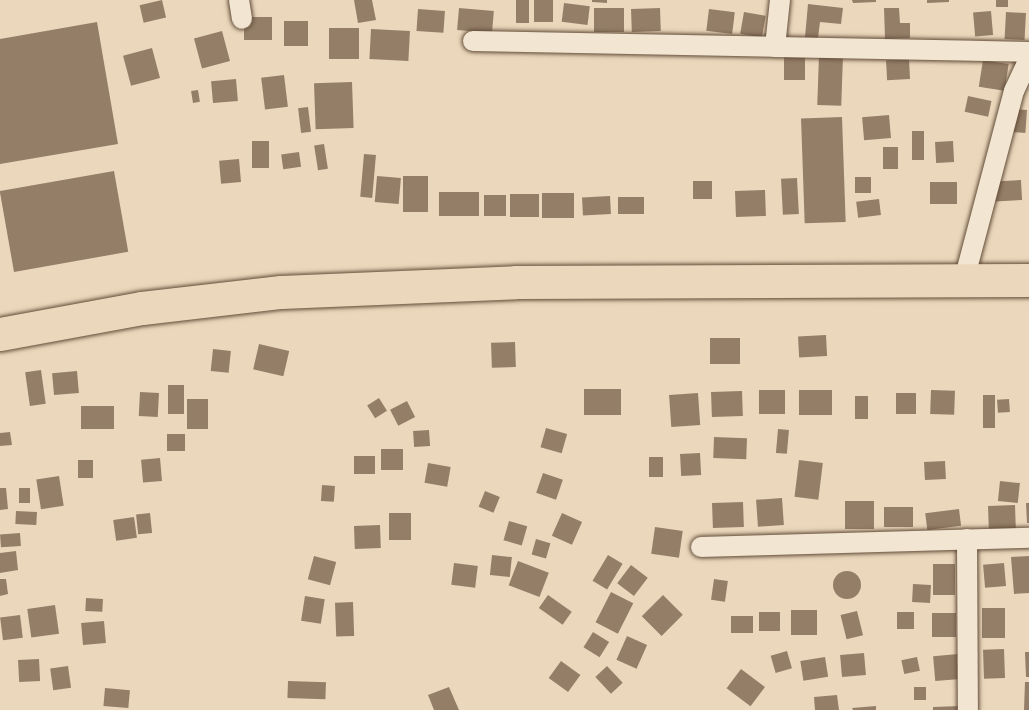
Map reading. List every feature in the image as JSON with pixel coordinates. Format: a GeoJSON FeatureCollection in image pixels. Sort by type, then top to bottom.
{"type":"FeatureCollection","features":[{"type":"Feature","properties":{"kind":"highway"},"geometry":{"type":"LineString","coordinates":[[0,334],[142,308],[281,292],[516,282],[1029,280]]}},
{"type":"Feature","properties":{"kind":"street"},"geometry":{"type":"LineString","coordinates":[[775,47],[780,0]]}},
{"type":"Feature","properties":{"kind":"street"},"geometry":{"type":"LineString","coordinates":[[473,41],[1029,52]]}},
{"type":"Feature","properties":{"kind":"street"},"geometry":{"type":"LineString","coordinates":[[964,280],[1014,91],[1029,59]]}},
{"type":"Feature","properties":{"kind":"street"},"geometry":{"type":"LineString","coordinates":[[701,547],[1029,538]]}},
{"type":"Feature","properties":{"kind":"street"},"geometry":{"type":"LineString","coordinates":[[967,539],[968,710]]}},
{"type":"Feature","properties":{"kind":"building"},"geometry":{"type":"Polygon","coordinates":[[[162,0],[166,18],[144,23],[140,5],[162,0]]]}},
{"type":"Feature","properties":{"kind":"building"},"geometry":{"type":"Polygon","coordinates":[[[354,0],[372,0],[376,20],[358,23],[354,0]]]}},
{"type":"Feature","properties":{"kind":"building"},"geometry":{"type":"Polygon","coordinates":[[[516,0],[529,0],[529,23],[516,23],[516,0]]]}},
{"type":"Feature","properties":{"kind":"building"},"geometry":{"type":"Polygon","coordinates":[[[534,0],[553,0],[553,22],[534,22],[534,0]]]}},
{"type":"Feature","properties":{"kind":"building"},"geometry":{"type":"Polygon","coordinates":[[[592,0],[607,0],[607,3],[592,2],[592,0]]]}},
{"type":"Feature","properties":{"kind":"building"},"geometry":{"type":"Polygon","coordinates":[[[852,0],[876,0],[876,2],[853,3],[852,0]]]}},
{"type":"Feature","properties":{"kind":"building"},"geometry":{"type":"Polygon","coordinates":[[[927,0],[949,0],[949,2],[927,3],[927,0]]]}},
{"type":"Feature","properties":{"kind":"building"},"geometry":{"type":"Polygon","coordinates":[[[996,0],[1008,0],[1008,7],[996,7],[996,0]]]}},
{"type":"Feature","properties":{"kind":"building"},"geometry":{"type":"Polygon","coordinates":[[[564,3],[590,6],[587,25],[562,22],[564,3]]]}},
{"type":"Feature","properties":{"kind":"building"},"geometry":{"type":"Polygon","coordinates":[[[808,4],[843,8],[841,24],[820,22],[818,38],[805,37],[808,4]]]}},
{"type":"Feature","properties":{"kind":"building"},"geometry":{"type":"Polygon","coordinates":[[[459,8],[494,11],[492,33],[457,30],[459,8]]]}},
{"type":"Feature","properties":{"kind":"building"},"geometry":{"type":"Polygon","coordinates":[[[594,8],[624,8],[624,32],[594,32],[594,8]]]}},
{"type":"Feature","properties":{"kind":"building"},"geometry":{"type":"Polygon","coordinates":[[[660,8],[661,31],[632,32],[631,9],[660,8]]]}},
{"type":"Feature","properties":{"kind":"building"},"geometry":{"type":"Polygon","coordinates":[[[884,8],[899,8],[900,23],[910,23],[910,38],[885,39],[884,8]]]}},
{"type":"Feature","properties":{"kind":"building"},"geometry":{"type":"Polygon","coordinates":[[[418,9],[445,11],[443,33],[416,31],[418,9]]]}},
{"type":"Feature","properties":{"kind":"building"},"geometry":{"type":"Polygon","coordinates":[[[709,9],[735,12],[732,34],[706,31],[709,9]]]}},
{"type":"Feature","properties":{"kind":"building"},"geometry":{"type":"Polygon","coordinates":[[[991,11],[993,35],[975,36],[973,13],[991,11]]]}},
{"type":"Feature","properties":{"kind":"building"},"geometry":{"type":"Polygon","coordinates":[[[744,12],[766,16],[762,37],[740,34],[744,12]]]}},
{"type":"Feature","properties":{"kind":"building"},"geometry":{"type":"Polygon","coordinates":[[[1006,12],[1026,13],[1025,40],[1005,39],[1006,12]]]}},
{"type":"Feature","properties":{"kind":"building"},"geometry":{"type":"Polygon","coordinates":[[[244,17],[272,17],[272,40],[244,40],[244,17]]]}},
{"type":"Feature","properties":{"kind":"building"},"geometry":{"type":"Polygon","coordinates":[[[284,21],[308,21],[308,46],[284,46],[284,21]]]}},
{"type":"Feature","properties":{"kind":"building"},"geometry":{"type":"Polygon","coordinates":[[[97,22],[118,144],[0,164],[0,39],[97,22]]]}},
{"type":"Feature","properties":{"kind":"building"},"geometry":{"type":"Polygon","coordinates":[[[329,28],[359,28],[359,59],[329,59],[329,28]]]}},
{"type":"Feature","properties":{"kind":"building"},"geometry":{"type":"Polygon","coordinates":[[[371,29],[410,31],[408,61],[369,59],[371,29]]]}},
{"type":"Feature","properties":{"kind":"building"},"geometry":{"type":"Polygon","coordinates":[[[222,31],[230,61],[202,68],[194,39],[222,31]]]}},
{"type":"Feature","properties":{"kind":"building"},"geometry":{"type":"Polygon","coordinates":[[[152,48],[160,78],[131,86],[123,56],[152,48]]]}},
{"type":"Feature","properties":{"kind":"building"},"geometry":{"type":"Polygon","coordinates":[[[784,53],[805,53],[805,80],[784,80],[784,53]]]}},
{"type":"Feature","properties":{"kind":"building"},"geometry":{"type":"Polygon","coordinates":[[[819,55],[843,56],[841,106],[817,105],[819,55]]]}},
{"type":"Feature","properties":{"kind":"building"},"geometry":{"type":"Polygon","coordinates":[[[909,59],[910,79],[887,80],[886,60],[909,59]]]}},
{"type":"Feature","properties":{"kind":"building"},"geometry":{"type":"Polygon","coordinates":[[[983,60],[1009,64],[1004,91],[979,87],[983,60]]]}},
{"type":"Feature","properties":{"kind":"building"},"geometry":{"type":"Polygon","coordinates":[[[284,75],[288,107],[265,110],[261,78],[284,75]]]}},
{"type":"Feature","properties":{"kind":"building"},"geometry":{"type":"Polygon","coordinates":[[[236,79],[238,101],[213,103],[211,81],[236,79]]]}},
{"type":"Feature","properties":{"kind":"building"},"geometry":{"type":"Polygon","coordinates":[[[352,82],[354,128],[316,129],[314,83],[352,82]]]}},
{"type":"Feature","properties":{"kind":"building"},"geometry":{"type":"Polygon","coordinates":[[[198,90],[200,102],[193,103],[191,91],[198,90]]]}},
{"type":"Feature","properties":{"kind":"building"},"geometry":{"type":"Polygon","coordinates":[[[968,96],[991,101],[988,117],[965,112],[968,96]]]}},
{"type":"Feature","properties":{"kind":"building"},"geometry":{"type":"Polygon","coordinates":[[[308,107],[311,132],[301,133],[298,108],[308,107]]]}},
{"type":"Feature","properties":{"kind":"building"},"geometry":{"type":"Polygon","coordinates":[[[1013,109],[1027,110],[1025,133],[1011,132],[1013,109]]]}},
{"type":"Feature","properties":{"kind":"building"},"geometry":{"type":"Polygon","coordinates":[[[889,115],[891,138],[864,140],[862,117],[889,115]]]}},
{"type":"Feature","properties":{"kind":"building"},"geometry":{"type":"Polygon","coordinates":[[[842,117],[846,222],[805,223],[801,118],[842,117]]]}},
{"type":"Feature","properties":{"kind":"building"},"geometry":{"type":"Polygon","coordinates":[[[912,131],[924,131],[924,160],[912,160],[912,131]]]}},
{"type":"Feature","properties":{"kind":"building"},"geometry":{"type":"Polygon","coordinates":[[[252,141],[269,141],[269,168],[252,168],[252,141]]]}},
{"type":"Feature","properties":{"kind":"building"},"geometry":{"type":"Polygon","coordinates":[[[953,141],[954,162],[936,163],[935,142],[953,141]]]}},
{"type":"Feature","properties":{"kind":"building"},"geometry":{"type":"Polygon","coordinates":[[[324,144],[328,169],[318,170],[314,146],[324,144]]]}},
{"type":"Feature","properties":{"kind":"building"},"geometry":{"type":"Polygon","coordinates":[[[883,147],[898,147],[898,169],[883,169],[883,147]]]}},
{"type":"Feature","properties":{"kind":"building"},"geometry":{"type":"Polygon","coordinates":[[[299,152],[301,167],[283,169],[281,155],[299,152]]]}},
{"type":"Feature","properties":{"kind":"building"},"geometry":{"type":"Polygon","coordinates":[[[364,154],[376,155],[372,198],[360,197],[364,154]]]}},
{"type":"Feature","properties":{"kind":"building"},"geometry":{"type":"Polygon","coordinates":[[[239,159],[241,182],[221,184],[219,161],[239,159]]]}},
{"type":"Feature","properties":{"kind":"building"},"geometry":{"type":"Polygon","coordinates":[[[114,171],[128,252],[14,272],[0,191],[114,171]]]}},
{"type":"Feature","properties":{"kind":"building"},"geometry":{"type":"Polygon","coordinates":[[[377,176],[401,178],[399,204],[375,202],[377,176]]]}},
{"type":"Feature","properties":{"kind":"building"},"geometry":{"type":"Polygon","coordinates":[[[403,176],[428,176],[428,212],[403,212],[403,176]]]}},
{"type":"Feature","properties":{"kind":"building"},"geometry":{"type":"Polygon","coordinates":[[[855,177],[871,177],[871,193],[855,193],[855,177]]]}},
{"type":"Feature","properties":{"kind":"building"},"geometry":{"type":"Polygon","coordinates":[[[797,178],[799,214],[783,215],[781,179],[797,178]]]}},
{"type":"Feature","properties":{"kind":"building"},"geometry":{"type":"Polygon","coordinates":[[[1021,180],[1022,200],[995,201],[994,181],[1021,180]]]}},
{"type":"Feature","properties":{"kind":"building"},"geometry":{"type":"Polygon","coordinates":[[[693,181],[712,181],[712,199],[693,199],[693,181]]]}},
{"type":"Feature","properties":{"kind":"building"},"geometry":{"type":"Polygon","coordinates":[[[930,182],[957,182],[957,204],[930,204],[930,182]]]}},
{"type":"Feature","properties":{"kind":"building"},"geometry":{"type":"Polygon","coordinates":[[[765,190],[766,216],[736,217],[735,191],[765,190]]]}},
{"type":"Feature","properties":{"kind":"building"},"geometry":{"type":"Polygon","coordinates":[[[439,192],[479,192],[479,216],[439,216],[439,192]]]}},
{"type":"Feature","properties":{"kind":"building"},"geometry":{"type":"Polygon","coordinates":[[[542,193],[574,193],[574,218],[542,218],[542,193]]]}},
{"type":"Feature","properties":{"kind":"building"},"geometry":{"type":"Polygon","coordinates":[[[510,194],[539,194],[539,217],[510,217],[510,194]]]}},
{"type":"Feature","properties":{"kind":"building"},"geometry":{"type":"Polygon","coordinates":[[[484,195],[506,195],[506,216],[484,216],[484,195]]]}},
{"type":"Feature","properties":{"kind":"building"},"geometry":{"type":"Polygon","coordinates":[[[610,196],[611,214],[583,215],[582,197],[610,196]]]}},
{"type":"Feature","properties":{"kind":"building"},"geometry":{"type":"Polygon","coordinates":[[[618,197],[644,197],[644,214],[618,214],[618,197]]]}},
{"type":"Feature","properties":{"kind":"building"},"geometry":{"type":"Polygon","coordinates":[[[879,199],[881,215],[858,218],[856,202],[879,199]]]}},
{"type":"Feature","properties":{"kind":"building"},"geometry":{"type":"Polygon","coordinates":[[[826,335],[827,356],[799,357],[798,336],[826,335]]]}},
{"type":"Feature","properties":{"kind":"building"},"geometry":{"type":"Polygon","coordinates":[[[710,338],[740,338],[740,364],[710,364],[710,338]]]}},
{"type":"Feature","properties":{"kind":"building"},"geometry":{"type":"Polygon","coordinates":[[[515,342],[516,367],[492,368],[491,343],[515,342]]]}},
{"type":"Feature","properties":{"kind":"building"},"geometry":{"type":"Polygon","coordinates":[[[259,344],[289,351],[283,376],[253,369],[259,344]]]}},
{"type":"Feature","properties":{"kind":"building"},"geometry":{"type":"Polygon","coordinates":[[[213,349],[231,351],[229,373],[211,371],[213,349]]]}},
{"type":"Feature","properties":{"kind":"building"},"geometry":{"type":"Polygon","coordinates":[[[41,370],[46,404],[30,406],[25,372],[41,370]]]}},
{"type":"Feature","properties":{"kind":"building"},"geometry":{"type":"Polygon","coordinates":[[[77,371],[79,393],[54,395],[52,373],[77,371]]]}},
{"type":"Feature","properties":{"kind":"building"},"geometry":{"type":"Polygon","coordinates":[[[168,385],[184,385],[184,414],[168,414],[168,385]]]}},
{"type":"Feature","properties":{"kind":"building"},"geometry":{"type":"Polygon","coordinates":[[[584,389],[621,389],[621,415],[584,415],[584,389]]]}},
{"type":"Feature","properties":{"kind":"building"},"geometry":{"type":"Polygon","coordinates":[[[759,390],[785,390],[785,414],[759,414],[759,390]]]}},
{"type":"Feature","properties":{"kind":"building"},"geometry":{"type":"Polygon","coordinates":[[[799,390],[832,390],[832,415],[799,415],[799,390]]]}},
{"type":"Feature","properties":{"kind":"building"},"geometry":{"type":"Polygon","coordinates":[[[931,390],[955,391],[954,415],[930,414],[931,390]]]}},
{"type":"Feature","properties":{"kind":"building"},"geometry":{"type":"Polygon","coordinates":[[[742,391],[743,416],[712,417],[711,392],[742,391]]]}},
{"type":"Feature","properties":{"kind":"building"},"geometry":{"type":"Polygon","coordinates":[[[140,392],[159,393],[158,417],[139,416],[140,392]]]}},
{"type":"Feature","properties":{"kind":"building"},"geometry":{"type":"Polygon","coordinates":[[[698,393],[700,425],[671,427],[669,395],[698,393]]]}},
{"type":"Feature","properties":{"kind":"building"},"geometry":{"type":"Polygon","coordinates":[[[896,393],[916,393],[916,414],[896,414],[896,393]]]}},
{"type":"Feature","properties":{"kind":"building"},"geometry":{"type":"Polygon","coordinates":[[[983,395],[995,395],[995,428],[983,428],[983,395]]]}},
{"type":"Feature","properties":{"kind":"building"},"geometry":{"type":"Polygon","coordinates":[[[855,396],[868,396],[868,419],[855,419],[855,396]]]}},
{"type":"Feature","properties":{"kind":"building"},"geometry":{"type":"Polygon","coordinates":[[[379,398],[387,411],[375,418],[367,405],[379,398]]]}},
{"type":"Feature","properties":{"kind":"building"},"geometry":{"type":"Polygon","coordinates":[[[187,399],[208,399],[208,429],[187,429],[187,399]]]}},
{"type":"Feature","properties":{"kind":"building"},"geometry":{"type":"Polygon","coordinates":[[[1009,399],[1010,412],[998,413],[997,400],[1009,399]]]}},
{"type":"Feature","properties":{"kind":"building"},"geometry":{"type":"Polygon","coordinates":[[[407,401],[415,417],[398,426],[390,410],[407,401]]]}},
{"type":"Feature","properties":{"kind":"building"},"geometry":{"type":"Polygon","coordinates":[[[81,406],[114,406],[114,429],[81,429],[81,406]]]}},
{"type":"Feature","properties":{"kind":"building"},"geometry":{"type":"Polygon","coordinates":[[[546,428],[567,434],[562,453],[540,447],[546,428]]]}},
{"type":"Feature","properties":{"kind":"building"},"geometry":{"type":"Polygon","coordinates":[[[778,429],[789,430],[787,454],[776,453],[778,429]]]}},
{"type":"Feature","properties":{"kind":"building"},"geometry":{"type":"Polygon","coordinates":[[[429,430],[430,446],[414,447],[413,431],[429,430]]]}},
{"type":"Feature","properties":{"kind":"building"},"geometry":{"type":"Polygon","coordinates":[[[10,432],[12,445],[0,446],[0,433],[10,432]]]}},
{"type":"Feature","properties":{"kind":"building"},"geometry":{"type":"Polygon","coordinates":[[[167,434],[185,434],[185,451],[167,451],[167,434]]]}},
{"type":"Feature","properties":{"kind":"building"},"geometry":{"type":"Polygon","coordinates":[[[714,437],[747,438],[746,459],[713,458],[714,437]]]}},
{"type":"Feature","properties":{"kind":"building"},"geometry":{"type":"Polygon","coordinates":[[[381,449],[403,449],[403,470],[381,470],[381,449]]]}},
{"type":"Feature","properties":{"kind":"building"},"geometry":{"type":"Polygon","coordinates":[[[700,453],[701,475],[681,476],[680,454],[700,453]]]}},
{"type":"Feature","properties":{"kind":"building"},"geometry":{"type":"Polygon","coordinates":[[[354,456],[375,456],[375,474],[354,474],[354,456]]]}},
{"type":"Feature","properties":{"kind":"building"},"geometry":{"type":"Polygon","coordinates":[[[649,457],[663,457],[663,477],[649,477],[649,457]]]}},
{"type":"Feature","properties":{"kind":"building"},"geometry":{"type":"Polygon","coordinates":[[[160,458],[162,481],[143,483],[141,460],[160,458]]]}},
{"type":"Feature","properties":{"kind":"building"},"geometry":{"type":"Polygon","coordinates":[[[78,460],[93,460],[93,478],[78,478],[78,460]]]}},
{"type":"Feature","properties":{"kind":"building"},"geometry":{"type":"Polygon","coordinates":[[[799,460],[823,463],[818,500],[794,497],[799,460]]]}},
{"type":"Feature","properties":{"kind":"building"},"geometry":{"type":"Polygon","coordinates":[[[945,461],[946,479],[925,480],[924,462],[945,461]]]}},
{"type":"Feature","properties":{"kind":"building"},"geometry":{"type":"Polygon","coordinates":[[[428,463],[451,467],[447,487],[425,483],[428,463]]]}},
{"type":"Feature","properties":{"kind":"building"},"geometry":{"type":"Polygon","coordinates":[[[543,473],[563,480],[556,500],[536,493],[543,473]]]}},
{"type":"Feature","properties":{"kind":"building"},"geometry":{"type":"Polygon","coordinates":[[[59,476],[64,506],[41,509],[36,480],[59,476]]]}},
{"type":"Feature","properties":{"kind":"building"},"geometry":{"type":"Polygon","coordinates":[[[1000,481],[1020,483],[1018,503],[998,501],[1000,481]]]}},
{"type":"Feature","properties":{"kind":"building"},"geometry":{"type":"Polygon","coordinates":[[[322,485],[335,486],[334,502],[321,501],[322,485]]]}},
{"type":"Feature","properties":{"kind":"building"},"geometry":{"type":"Polygon","coordinates":[[[0,488],[6,488],[8,509],[0,510],[0,488]]]}},
{"type":"Feature","properties":{"kind":"building"},"geometry":{"type":"Polygon","coordinates":[[[19,488],[30,488],[30,503],[19,503],[19,488]]]}},
{"type":"Feature","properties":{"kind":"building"},"geometry":{"type":"Polygon","coordinates":[[[485,491],[500,497],[493,513],[479,507],[485,491]]]}},
{"type":"Feature","properties":{"kind":"building"},"geometry":{"type":"Polygon","coordinates":[[[782,498],[784,525],[758,527],[756,500],[782,498]]]}},
{"type":"Feature","properties":{"kind":"building"},"geometry":{"type":"Polygon","coordinates":[[[845,501],[874,501],[874,529],[845,529],[845,501]]]}},
{"type":"Feature","properties":{"kind":"building"},"geometry":{"type":"Polygon","coordinates":[[[743,502],[744,527],[713,528],[712,503],[743,502]]]}},
{"type":"Feature","properties":{"kind":"building"},"geometry":{"type":"Polygon","coordinates":[[[1026,503],[1029,503],[1029,523],[1027,523],[1026,503]]]}},
{"type":"Feature","properties":{"kind":"building"},"geometry":{"type":"Polygon","coordinates":[[[1015,505],[1016,529],[989,530],[988,506],[1015,505]]]}},
{"type":"Feature","properties":{"kind":"building"},"geometry":{"type":"Polygon","coordinates":[[[884,507],[913,507],[913,527],[884,527],[884,507]]]}},
{"type":"Feature","properties":{"kind":"building"},"geometry":{"type":"Polygon","coordinates":[[[959,509],[961,526],[927,530],[925,513],[959,509]]]}},
{"type":"Feature","properties":{"kind":"building"},"geometry":{"type":"Polygon","coordinates":[[[16,511],[37,512],[36,525],[15,524],[16,511]]]}},
{"type":"Feature","properties":{"kind":"building"},"geometry":{"type":"Polygon","coordinates":[[[150,513],[152,533],[138,534],[136,514],[150,513]]]}},
{"type":"Feature","properties":{"kind":"building"},"geometry":{"type":"Polygon","coordinates":[[[389,513],[411,513],[411,540],[389,540],[389,513]]]}},
{"type":"Feature","properties":{"kind":"building"},"geometry":{"type":"Polygon","coordinates":[[[562,513],[582,522],[572,545],[552,536],[562,513]]]}},
{"type":"Feature","properties":{"kind":"building"},"geometry":{"type":"Polygon","coordinates":[[[134,517],[137,538],[116,541],[113,520],[134,517]]]}},
{"type":"Feature","properties":{"kind":"building"},"geometry":{"type":"Polygon","coordinates":[[[509,521],[527,526],[522,545],[503,540],[509,521]]]}},
{"type":"Feature","properties":{"kind":"building"},"geometry":{"type":"Polygon","coordinates":[[[380,525],[381,548],[355,549],[354,526],[380,525]]]}},
{"type":"Feature","properties":{"kind":"building"},"geometry":{"type":"Polygon","coordinates":[[[655,527],[683,531],[679,558],[651,554],[655,527]]]}},
{"type":"Feature","properties":{"kind":"building"},"geometry":{"type":"Polygon","coordinates":[[[20,533],[21,546],[1,547],[0,534],[20,533]]]}},
{"type":"Feature","properties":{"kind":"building"},"geometry":{"type":"Polygon","coordinates":[[[536,539],[550,543],[546,559],[532,554],[536,539]]]}},
{"type":"Feature","properties":{"kind":"building"},"geometry":{"type":"Polygon","coordinates":[[[16,551],[18,570],[0,573],[0,553],[16,551]]]}},
{"type":"Feature","properties":{"kind":"building"},"geometry":{"type":"Polygon","coordinates":[[[492,555],[512,557],[510,577],[490,575],[492,555]]]}},
{"type":"Feature","properties":{"kind":"building"},"geometry":{"type":"Polygon","coordinates":[[[608,555],[623,564],[607,589],[593,581],[608,555]]]}},
{"type":"Feature","properties":{"kind":"building"},"geometry":{"type":"Polygon","coordinates":[[[314,556],[336,562],[330,585],[308,579],[314,556]]]}},
{"type":"Feature","properties":{"kind":"building"},"geometry":{"type":"Polygon","coordinates":[[[1029,556],[1029,593],[1014,594],[1011,557],[1029,556]]]}},
{"type":"Feature","properties":{"kind":"building"},"geometry":{"type":"Polygon","coordinates":[[[518,561],[549,573],[539,597],[509,585],[518,561]]]}},
{"type":"Feature","properties":{"kind":"building"},"geometry":{"type":"Polygon","coordinates":[[[454,563],[478,566],[475,588],[451,585],[454,563]]]}},
{"type":"Feature","properties":{"kind":"building"},"geometry":{"type":"Polygon","coordinates":[[[1004,563],[1006,586],[985,588],[983,565],[1004,563]]]}},
{"type":"Feature","properties":{"kind":"building"},"geometry":{"type":"Polygon","coordinates":[[[933,564],[955,564],[955,595],[933,595],[933,564]]]}},
{"type":"Feature","properties":{"kind":"building"},"geometry":{"type":"Polygon","coordinates":[[[631,565],[648,578],[634,596],[617,583],[631,565]]]}},
{"type":"Feature","properties":{"kind":"building"},"geometry":{"type":"Polygon","coordinates":[[[847,571],[857,575],[861,585],[857,595],[847,599],[837,595],[833,585],[837,575],[847,571]]]}},
{"type":"Feature","properties":{"kind":"building"},"geometry":{"type":"Polygon","coordinates":[[[0,579],[6,579],[8,594],[0,596],[0,579]]]}},
{"type":"Feature","properties":{"kind":"building"},"geometry":{"type":"Polygon","coordinates":[[[714,579],[728,581],[725,602],[711,600],[714,579]]]}},
{"type":"Feature","properties":{"kind":"building"},"geometry":{"type":"Polygon","coordinates":[[[913,584],[931,585],[930,603],[912,602],[913,584]]]}},
{"type":"Feature","properties":{"kind":"building"},"geometry":{"type":"Polygon","coordinates":[[[611,592],[633,603],[618,634],[596,622],[611,592]]]}},
{"type":"Feature","properties":{"kind":"building"},"geometry":{"type":"Polygon","coordinates":[[[548,595],[572,612],[563,625],[539,608],[548,595]]]}},
{"type":"Feature","properties":{"kind":"building"},"geometry":{"type":"Polygon","coordinates":[[[663,595],[683,615],[662,636],[642,616],[663,595]]]}},
{"type":"Feature","properties":{"kind":"building"},"geometry":{"type":"Polygon","coordinates":[[[305,596],[325,599],[321,624],[301,621],[305,596]]]}},
{"type":"Feature","properties":{"kind":"building"},"geometry":{"type":"Polygon","coordinates":[[[86,598],[103,599],[102,612],[85,611],[86,598]]]}},
{"type":"Feature","properties":{"kind":"building"},"geometry":{"type":"Polygon","coordinates":[[[353,602],[354,636],[336,637],[335,603],[353,602]]]}},
{"type":"Feature","properties":{"kind":"building"},"geometry":{"type":"Polygon","coordinates":[[[55,605],[59,634],[31,638],[27,609],[55,605]]]}},
{"type":"Feature","properties":{"kind":"building"},"geometry":{"type":"Polygon","coordinates":[[[982,608],[1005,608],[1005,638],[982,638],[982,608]]]}},
{"type":"Feature","properties":{"kind":"building"},"geometry":{"type":"Polygon","coordinates":[[[791,610],[817,610],[817,635],[791,635],[791,610]]]}},
{"type":"Feature","properties":{"kind":"building"},"geometry":{"type":"Polygon","coordinates":[[[857,611],[863,635],[847,639],[841,615],[857,611]]]}},
{"type":"Feature","properties":{"kind":"building"},"geometry":{"type":"Polygon","coordinates":[[[759,612],[780,612],[780,631],[759,631],[759,612]]]}},
{"type":"Feature","properties":{"kind":"building"},"geometry":{"type":"Polygon","coordinates":[[[897,612],[914,612],[914,629],[897,629],[897,612]]]}},
{"type":"Feature","properties":{"kind":"building"},"geometry":{"type":"Polygon","coordinates":[[[932,613],[956,613],[956,637],[932,637],[932,613]]]}},
{"type":"Feature","properties":{"kind":"building"},"geometry":{"type":"Polygon","coordinates":[[[20,615],[23,638],[3,640],[0,617],[20,615]]]}},
{"type":"Feature","properties":{"kind":"building"},"geometry":{"type":"Polygon","coordinates":[[[731,616],[753,616],[753,633],[731,633],[731,616]]]}},
{"type":"Feature","properties":{"kind":"building"},"geometry":{"type":"Polygon","coordinates":[[[104,621],[106,643],[83,645],[81,623],[104,621]]]}},
{"type":"Feature","properties":{"kind":"building"},"geometry":{"type":"Polygon","coordinates":[[[593,632],[609,642],[600,657],[583,647],[593,632]]]}},
{"type":"Feature","properties":{"kind":"building"},"geometry":{"type":"Polygon","coordinates":[[[627,636],[647,645],[637,669],[616,660],[627,636]]]}},
{"type":"Feature","properties":{"kind":"building"},"geometry":{"type":"Polygon","coordinates":[[[1004,649],[1005,678],[984,679],[983,650],[1004,649]]]}},
{"type":"Feature","properties":{"kind":"building"},"geometry":{"type":"Polygon","coordinates":[[[787,651],[792,668],[776,673],[771,656],[787,651]]]}},
{"type":"Feature","properties":{"kind":"building"},"geometry":{"type":"Polygon","coordinates":[[[1025,652],[1029,652],[1029,677],[1026,677],[1025,652]]]}},
{"type":"Feature","properties":{"kind":"building"},"geometry":{"type":"Polygon","coordinates":[[[864,653],[866,675],[842,677],[840,655],[864,653]]]}},
{"type":"Feature","properties":{"kind":"building"},"geometry":{"type":"Polygon","coordinates":[[[958,654],[960,679],[935,681],[933,656],[958,654]]]}},
{"type":"Feature","properties":{"kind":"building"},"geometry":{"type":"Polygon","coordinates":[[[825,657],[828,677],[803,681],[800,661],[825,657]]]}},
{"type":"Feature","properties":{"kind":"building"},"geometry":{"type":"Polygon","coordinates":[[[917,657],[920,671],[904,674],[901,660],[917,657]]]}},
{"type":"Feature","properties":{"kind":"building"},"geometry":{"type":"Polygon","coordinates":[[[39,659],[40,681],[19,682],[18,660],[39,659]]]}},
{"type":"Feature","properties":{"kind":"building"},"geometry":{"type":"Polygon","coordinates":[[[561,661],[580,675],[568,692],[549,678],[561,661]]]}},
{"type":"Feature","properties":{"kind":"building"},"geometry":{"type":"Polygon","coordinates":[[[68,666],[71,688],[53,690],[50,669],[68,666]]]}},
{"type":"Feature","properties":{"kind":"building"},"geometry":{"type":"Polygon","coordinates":[[[607,666],[623,683],[611,694],[595,677],[607,666]]]}},
{"type":"Feature","properties":{"kind":"building"},"geometry":{"type":"Polygon","coordinates":[[[741,669],[765,687],[751,706],[727,688],[741,669]]]}},
{"type":"Feature","properties":{"kind":"building"},"geometry":{"type":"Polygon","coordinates":[[[288,681],[326,682],[325,699],[287,698],[288,681]]]}},
{"type":"Feature","properties":{"kind":"building"},"geometry":{"type":"Polygon","coordinates":[[[1025,682],[1029,682],[1029,710],[1024,710],[1025,682]]]}},
{"type":"Feature","properties":{"kind":"building"},"geometry":{"type":"Polygon","coordinates":[[[449,687],[459,710],[434,710],[428,695],[449,687]]]}},
{"type":"Feature","properties":{"kind":"building"},"geometry":{"type":"Polygon","coordinates":[[[914,687],[926,687],[926,700],[914,700],[914,687]]]}},
{"type":"Feature","properties":{"kind":"building"},"geometry":{"type":"Polygon","coordinates":[[[105,688],[130,690],[128,708],[103,706],[105,688]]]}},
{"type":"Feature","properties":{"kind":"building"},"geometry":{"type":"Polygon","coordinates":[[[837,695],[839,710],[815,710],[814,697],[837,695]]]}},
{"type":"Feature","properties":{"kind":"building"},"geometry":{"type":"Polygon","coordinates":[[[876,706],[876,710],[853,710],[852,708],[876,706]]]}},
{"type":"Feature","properties":{"kind":"building"},"geometry":{"type":"Polygon","coordinates":[[[960,706],[960,710],[933,710],[933,707],[960,706]]]}}]}
